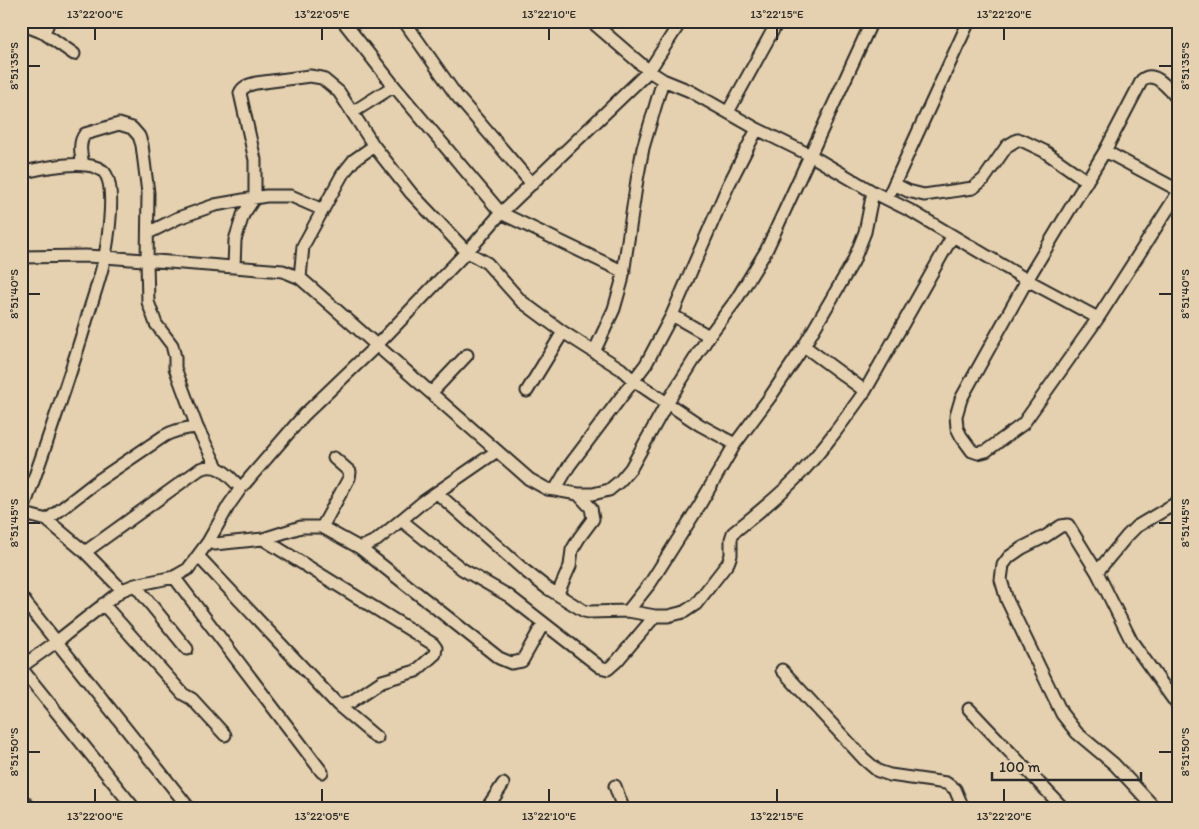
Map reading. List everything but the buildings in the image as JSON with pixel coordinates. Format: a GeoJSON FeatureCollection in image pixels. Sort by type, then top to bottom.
{"type":"FeatureCollection","features":[{"type":"Feature","properties":{"kind":"street"},"geometry":{"type":"LineString","coordinates":[[44,33],[49,21]]}},
{"type":"Feature","properties":{"kind":"street"},"geometry":{"type":"LineString","coordinates":[[343,21],[394,86],[501,214],[624,272]]}},
{"type":"Feature","properties":{"kind":"street"},"geometry":{"type":"LineString","coordinates":[[404,21],[456,95],[532,184]]}},
{"type":"Feature","properties":{"kind":"street"},"geometry":{"type":"LineString","coordinates":[[591,21],[649,71],[663,80],[690,91],[757,129],[810,155],[1098,318]]}},
{"type":"Feature","properties":{"kind":"street"},"geometry":{"type":"LineString","coordinates":[[134,808],[21,668],[122,590],[134,585],[174,577],[188,568],[208,542],[229,505],[304,416],[376,346],[501,214],[649,71],[681,21]]}},
{"type":"Feature","properties":{"kind":"street"},"geometry":{"type":"LineString","coordinates":[[728,112],[778,21]]}},
{"type":"Feature","properties":{"kind":"street"},"geometry":{"type":"LineString","coordinates":[[21,257],[105,257],[283,271],[300,278],[530,480],[547,489],[578,494],[593,494],[609,490],[620,481],[636,458],[667,403],[709,336],[736,300],[766,250],[872,21]]}},
{"type":"Feature","properties":{"kind":"street"},"geometry":{"type":"LineString","coordinates":[[888,199],[969,21]]}},
{"type":"Feature","properties":{"kind":"street"},"geometry":{"type":"LineString","coordinates":[[21,24],[44,33],[74,54]]}},
{"type":"Feature","properties":{"kind":"street"},"geometry":{"type":"LineString","coordinates":[[234,267],[237,232],[243,215],[255,197],[255,160],[240,98],[242,88],[256,83],[310,76],[322,78],[339,92],[374,146],[411,193],[467,252],[487,263],[521,301],[621,369],[633,380],[667,403],[700,425],[735,444]]}},
{"type":"Feature","properties":{"kind":"street"},"geometry":{"type":"LineString","coordinates":[[1105,151],[1178,192],[1098,318],[1022,424],[986,451],[978,453],[972,451],[960,436],[957,428],[956,416],[961,399],[1028,280],[1105,151],[1142,80],[1146,76],[1157,78],[1178,98]]}},
{"type":"Feature","properties":{"kind":"street"},"geometry":{"type":"LineString","coordinates":[[594,352],[614,309],[624,272],[643,148],[663,80]]}},
{"type":"Feature","properties":{"kind":"street"},"geometry":{"type":"LineString","coordinates":[[353,112],[394,86]]}},
{"type":"Feature","properties":{"kind":"street"},"geometry":{"type":"LineString","coordinates":[[83,165],[80,147],[82,138],[86,134],[119,124],[132,128],[139,136],[142,145],[148,193],[148,302],[156,324],[172,345],[175,368],[197,427],[217,467],[242,488]]}},
{"type":"Feature","properties":{"kind":"street"},"geometry":{"type":"LineString","coordinates":[[555,490],[569,466],[646,364],[672,315],[728,186],[757,129]]}},
{"type":"Feature","properties":{"kind":"street"},"geometry":{"type":"LineString","coordinates":[[894,184],[908,191],[924,195],[973,188],[984,179],[1007,146],[1017,140],[1021,140],[1044,151],[1087,181]]}},
{"type":"Feature","properties":{"kind":"street"},"geometry":{"type":"LineString","coordinates":[[300,278],[303,246],[323,210],[348,166],[374,146]]}},
{"type":"Feature","properties":{"kind":"street"},"geometry":{"type":"LineString","coordinates":[[21,173],[70,164],[95,166],[104,172],[109,184],[111,220],[105,257],[76,357],[22,513],[48,520],[85,552],[122,590]]}},
{"type":"Feature","properties":{"kind":"street"},"geometry":{"type":"LineString","coordinates":[[628,611],[651,582],[735,444],[770,397],[804,346],[853,262],[865,232],[873,192]]}},
{"type":"Feature","properties":{"kind":"street"},"geometry":{"type":"LineString","coordinates":[[148,233],[178,218],[215,205],[255,197],[286,195],[323,210]]}},
{"type":"Feature","properties":{"kind":"street"},"geometry":{"type":"LineString","coordinates":[[437,493],[524,570],[584,611],[628,611],[656,616],[668,616],[684,612],[696,604],[728,563],[731,555],[733,533],[801,474],[826,445],[865,391],[952,236]]}},
{"type":"Feature","properties":{"kind":"street"},"geometry":{"type":"LineString","coordinates":[[672,315],[709,336]]}},
{"type":"Feature","properties":{"kind":"street"},"geometry":{"type":"LineString","coordinates":[[527,391],[564,332]]}},
{"type":"Feature","properties":{"kind":"street"},"geometry":{"type":"LineString","coordinates":[[804,346],[865,391]]}},
{"type":"Feature","properties":{"kind":"street"},"geometry":{"type":"LineString","coordinates":[[432,392],[467,355]]}},
{"type":"Feature","properties":{"kind":"street"},"geometry":{"type":"LineString","coordinates":[[48,520],[96,482],[164,436],[174,430],[197,427]]}},
{"type":"Feature","properties":{"kind":"street"},"geometry":{"type":"LineString","coordinates":[[360,548],[377,540],[437,493],[497,451]]}},
{"type":"Feature","properties":{"kind":"street"},"geometry":{"type":"LineString","coordinates":[[322,527],[349,478],[350,472],[334,458]]}},
{"type":"Feature","properties":{"kind":"street"},"geometry":{"type":"LineString","coordinates":[[85,552],[200,470],[209,466],[217,467]]}},
{"type":"Feature","properties":{"kind":"street"},"geometry":{"type":"LineString","coordinates":[[558,593],[570,566],[572,550],[578,538],[593,519],[591,508],[578,494]]}},
{"type":"Feature","properties":{"kind":"street"},"geometry":{"type":"LineString","coordinates":[[1097,572],[1136,527],[1178,502]]}},
{"type":"Feature","properties":{"kind":"street"},"geometry":{"type":"LineString","coordinates":[[401,520],[462,569],[509,596],[600,667],[608,670],[656,616]]}},
{"type":"Feature","properties":{"kind":"street"},"geometry":{"type":"LineString","coordinates":[[1155,808],[1114,764],[1077,733],[1062,714],[1008,600],[1001,580],[1003,565],[1009,557],[1066,524],[1070,527],[1097,572],[1132,642],[1178,706]]}},
{"type":"Feature","properties":{"kind":"street"},"geometry":{"type":"LineString","coordinates":[[208,542],[215,544],[263,539],[301,527],[322,527],[360,548],[499,658],[511,663],[522,661],[543,624]]}},
{"type":"Feature","properties":{"kind":"street"},"geometry":{"type":"LineString","coordinates":[[263,539],[433,644],[436,648],[435,654],[416,671],[382,682],[351,702],[338,705]]}},
{"type":"Feature","properties":{"kind":"street"},"geometry":{"type":"LineString","coordinates":[[198,556],[338,705],[377,738]]}},
{"type":"Feature","properties":{"kind":"street"},"geometry":{"type":"LineString","coordinates":[[174,577],[322,772]]}},
{"type":"Feature","properties":{"kind":"street"},"geometry":{"type":"LineString","coordinates":[[134,585],[187,649]]}},
{"type":"Feature","properties":{"kind":"street"},"geometry":{"type":"LineString","coordinates":[[21,597],[189,808]]}},
{"type":"Feature","properties":{"kind":"street"},"geometry":{"type":"LineString","coordinates":[[103,604],[183,694],[192,699],[225,735]]}},
{"type":"Feature","properties":{"kind":"street"},"geometry":{"type":"LineString","coordinates":[[782,670],[864,760],[878,771],[890,775],[946,782],[955,789],[963,808]]}},
{"type":"Feature","properties":{"kind":"street"},"geometry":{"type":"LineString","coordinates":[[969,710],[1063,808]]}},
{"type":"Feature","properties":{"kind":"street"},"geometry":{"type":"LineString","coordinates":[[487,808],[503,784]]}},
{"type":"Feature","properties":{"kind":"street"},"geometry":{"type":"LineString","coordinates":[[615,786],[623,808]]}},
{"type":"Feature","properties":{"kind":"street"},"geometry":{"type":"LineString","coordinates":[[21,800],[31,808]]}}]}
